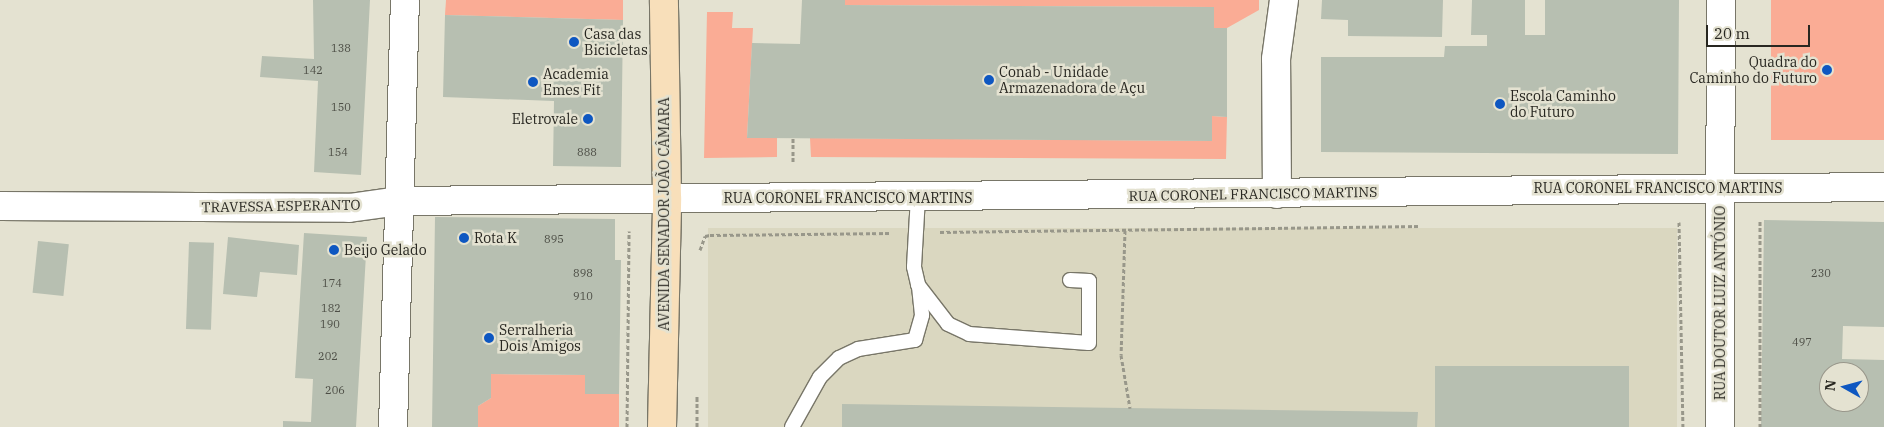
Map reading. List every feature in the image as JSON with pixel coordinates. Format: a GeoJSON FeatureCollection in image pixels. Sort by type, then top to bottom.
{"type":"FeatureCollection","features":[{"type":"Feature","properties":{"kind":"main road","name":"AVENIDA SENADOR JOÃO CÂMARA"},"geometry":{"type":"LineString","coordinates":[[662,427],[667,198],[664,0]]}},
{"type":"Feature","properties":{"kind":"street"},"geometry":{"type":"LineString","coordinates":[[393,427],[405,0]]}},
{"type":"Feature","properties":{"kind":"street"},"geometry":{"type":"LineString","coordinates":[[1277,194],[1276,59],[1284,0]]}},
{"type":"Feature","properties":{"kind":"street","name":"RUA DOUTOR LUIZ ANTÓNIO"},"geometry":{"type":"LineString","coordinates":[[1720,427],[1721,0]]}},
{"type":"Feature","properties":{"kind":"street","name":"RUA CORONEL FRANCISCO MARTINS"},"geometry":{"type":"LineString","coordinates":[[622,200],[667,198],[1277,194],[1884,187]]}},
{"type":"Feature","properties":{"kind":"street","name":"TRAVESSA ESPERANTO"},"geometry":{"type":"LineString","coordinates":[[0,206],[349,208],[399,201],[622,200]]}},
{"type":"Feature","properties":{"kind":"lane"},"geometry":{"type":"LineString","coordinates":[[792,427],[820,376],[839,358],[858,349],[915,340],[922,314],[914,266],[918,197]]}},
{"type":"Feature","properties":{"kind":"lane"},"geometry":{"type":"LineString","coordinates":[[918,285],[948,324],[969,334],[1089,343],[1089,281],[1070,280]]}},
{"type":"Feature","properties":{"kind":"path"},"geometry":{"type":"LineString","coordinates":[[793,138],[794,163]]}},
{"type":"Feature","properties":{"kind":"path"},"geometry":{"type":"LineString","coordinates":[[1760,427],[1760,220],[1768,216]]}},
{"type":"Feature","properties":{"kind":"path"},"geometry":{"type":"LineString","coordinates":[[1672,222],[1682,222],[1683,427]]}},
{"type":"Feature","properties":{"kind":"path"},"geometry":{"type":"LineString","coordinates":[[627,427],[628,226]]}},
{"type":"Feature","properties":{"kind":"path"},"geometry":{"type":"LineString","coordinates":[[710,235],[1424,226]]}},
{"type":"Feature","properties":{"kind":"path"},"geometry":{"type":"LineString","coordinates":[[1125,230],[1121,355],[1130,408]]}},
{"type":"Feature","properties":{"kind":"shaded area"},"geometry":{"type":"Polygon","coordinates":[[[446,0],[623,0],[623,20],[445,15],[446,0]]]}},
{"type":"Feature","properties":{"kind":"shaded area"},"geometry":{"type":"Polygon","coordinates":[[[845,0],[1259,0],[1259,10],[1227,28],[1214,28],[1214,7],[845,5],[845,0]]]}},
{"type":"Feature","properties":{"kind":"shaded area","name":"Quadra do Caminho do Futuro"},"geometry":{"type":"Polygon","coordinates":[[[1771,0],[1884,0],[1884,140],[1771,140],[1771,0]]]}},
{"type":"Feature","properties":{"kind":"shaded area"},"geometry":{"type":"Polygon","coordinates":[[[707,12],[733,12],[732,28],[753,28],[747,138],[777,138],[777,157],[704,158],[707,12]]]}},
{"type":"Feature","properties":{"kind":"shaded area"},"geometry":{"type":"Polygon","coordinates":[[[1212,116],[1227,117],[1226,159],[811,157],[810,138],[1212,141],[1212,116]]]}},
{"type":"Feature","properties":{"kind":"shaded area"},"geometry":{"type":"Polygon","coordinates":[[[708,228],[1677,228],[1677,427],[708,427],[708,228]]]}},
{"type":"Feature","properties":{"kind":"shaded area"},"geometry":{"type":"Polygon","coordinates":[[[491,374],[585,375],[585,394],[619,394],[619,427],[478,427],[478,406],[491,398],[491,374]]]}},
{"type":"Feature","properties":{"kind":"building"},"geometry":{"type":"Polygon","coordinates":[[[313,0],[370,0],[361,175],[314,172],[318,81],[260,77],[262,56],[314,59],[313,0]]]}},
{"type":"Feature","properties":{"kind":"building","name":"Conab - Unidade Armazenadora de Açu"},"geometry":{"type":"Polygon","coordinates":[[[802,0],[845,0],[845,5],[1214,7],[1214,28],[1227,28],[1227,117],[1212,116],[1212,141],[747,138],[752,43],[800,44],[802,0]]]}},
{"type":"Feature","properties":{"kind":"building"},"geometry":{"type":"Polygon","coordinates":[[[1322,0],[1443,0],[1442,37],[1348,36],[1348,20],[1321,19],[1322,0]]]}},
{"type":"Feature","properties":{"kind":"building","name":"Escola Caminho do Futuro"},"geometry":{"type":"Polygon","coordinates":[[[1472,0],[1525,0],[1525,35],[1545,35],[1545,0],[1679,0],[1678,154],[1321,152],[1321,57],[1444,57],[1445,46],[1487,46],[1487,35],[1471,35],[1472,0]]]}},
{"type":"Feature","properties":{"kind":"building"},"geometry":{"type":"Polygon","coordinates":[[[445,15],[623,20],[621,167],[553,166],[554,101],[443,97],[445,15]]]}},
{"type":"Feature","properties":{"kind":"building"},"geometry":{"type":"Polygon","coordinates":[[[435,217],[615,219],[615,260],[621,260],[619,394],[585,394],[585,375],[491,374],[491,398],[478,406],[478,427],[432,427],[435,217]]]}},
{"type":"Feature","properties":{"kind":"building"},"geometry":{"type":"Polygon","coordinates":[[[1764,220],[1884,222],[1884,327],[1843,326],[1842,359],[1884,360],[1884,427],[1761,427],[1764,220]]]}},
{"type":"Feature","properties":{"kind":"building"},"geometry":{"type":"Polygon","coordinates":[[[304,233],[367,237],[356,427],[283,427],[283,421],[311,422],[313,379],[295,378],[304,233]]]}},
{"type":"Feature","properties":{"kind":"building"},"geometry":{"type":"Polygon","coordinates":[[[228,237],[299,245],[297,275],[260,272],[257,297],[223,294],[228,237]]]}},
{"type":"Feature","properties":{"kind":"building"},"geometry":{"type":"Polygon","coordinates":[[[38,241],[69,244],[63,296],[33,293],[38,241]]]}},
{"type":"Feature","properties":{"kind":"building"},"geometry":{"type":"Polygon","coordinates":[[[189,242],[214,243],[211,330],[186,329],[189,242]]]}},
{"type":"Feature","properties":{"kind":"building"},"geometry":{"type":"Polygon","coordinates":[[[1435,366],[1629,366],[1629,427],[1435,427],[1435,366]]]}},
{"type":"Feature","properties":{"kind":"building"},"geometry":{"type":"Polygon","coordinates":[[[842,404],[1418,412],[1417,427],[842,427],[842,404]]]}},
{"type":"Feature","properties":{"kind":"place","name":"Casa das Bicicletas"},"geometry":{"type":"Point","coordinates":[574,42]}},
{"type":"Feature","properties":{"kind":"place","name":"Quadra do Caminho do Futuro"},"geometry":{"type":"Point","coordinates":[1827,70]}},
{"type":"Feature","properties":{"kind":"place","name":"Conab - Unidade Armazenadora de Açu"},"geometry":{"type":"Point","coordinates":[989,80]}},
{"type":"Feature","properties":{"kind":"place","name":"Academia Emes Fit"},"geometry":{"type":"Point","coordinates":[533,82]}},
{"type":"Feature","properties":{"kind":"place","name":"Escola Caminho do Futuro"},"geometry":{"type":"Point","coordinates":[1500,104]}},
{"type":"Feature","properties":{"kind":"place","name":"Eletrovale"},"geometry":{"type":"Point","coordinates":[588,119]}},
{"type":"Feature","properties":{"kind":"place","name":"Rota K"},"geometry":{"type":"Point","coordinates":[464,238]}},
{"type":"Feature","properties":{"kind":"place","name":"Beijo Gelado"},"geometry":{"type":"Point","coordinates":[334,250]}},
{"type":"Feature","properties":{"kind":"place","name":"Serralheria Dois Amigos"},"geometry":{"type":"Point","coordinates":[489,338]}}]}
